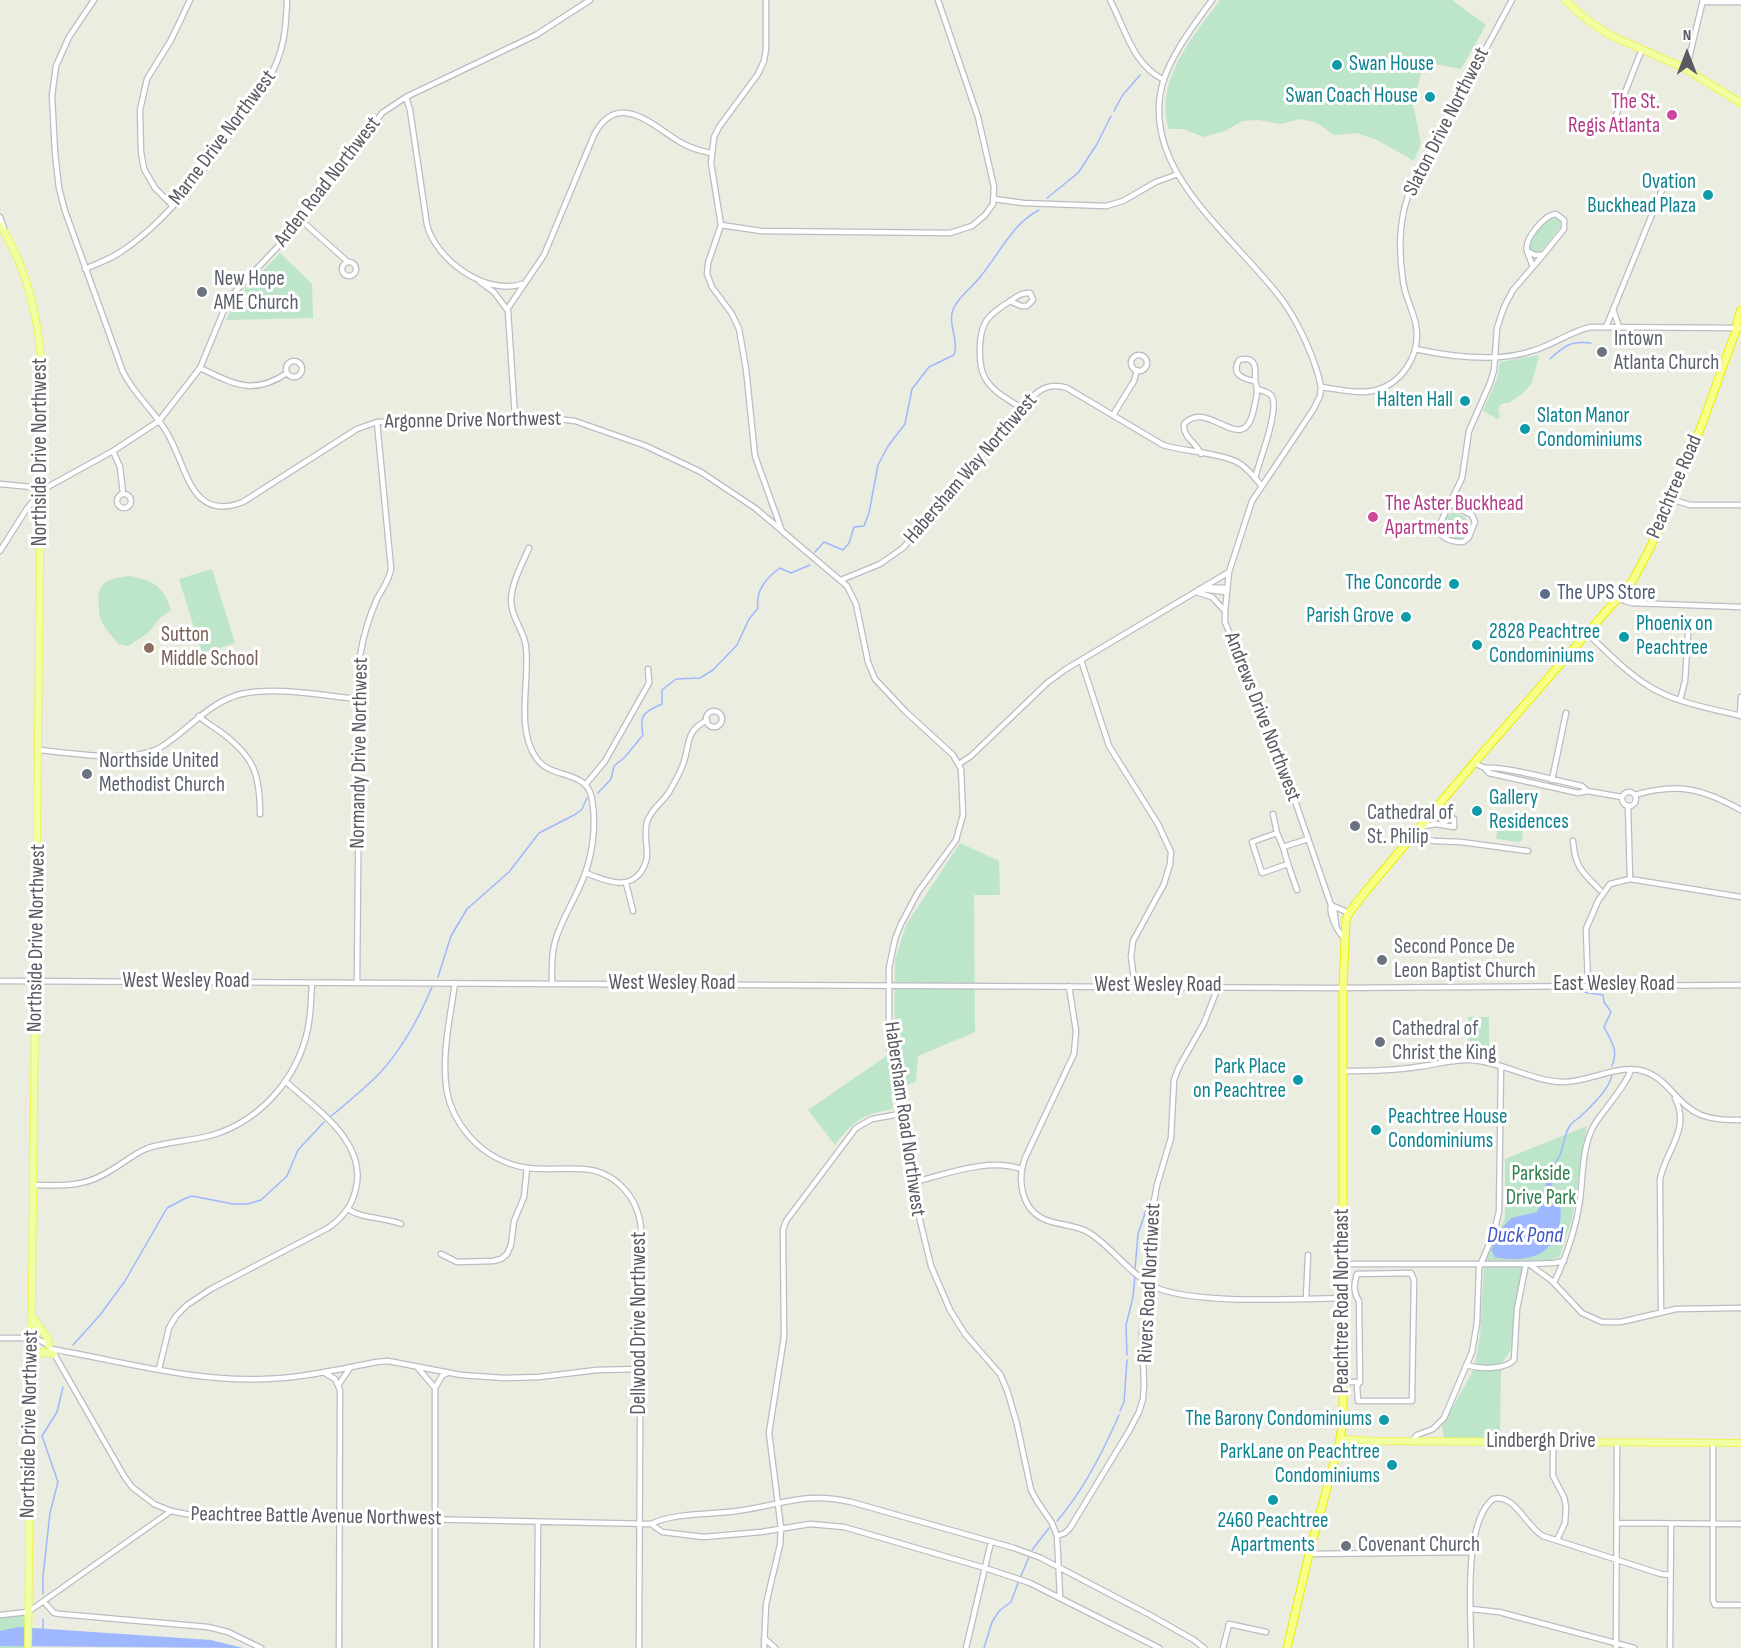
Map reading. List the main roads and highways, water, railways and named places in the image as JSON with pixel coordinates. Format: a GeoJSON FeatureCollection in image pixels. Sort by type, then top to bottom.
{"type":"FeatureCollection","features":[{"type":"Feature","properties":{"kind":"highway"},"geometry":{"type":"LineString","coordinates":[[1740,326],[1737,321],[1741,310]]}},
{"type":"Feature","properties":{"kind":"highway","name":"Peachtree Road"},"geometry":{"type":"LineString","coordinates":[[1344,947],[1344,927],[1349,913],[1502,730],[1620,597],[1637,573],[1671,499],[1740,326]]}},
{"type":"Feature","properties":{"kind":"highway","name":"Peachtree Road Northeast"},"geometry":{"type":"LineString","coordinates":[[1287,1648],[1309,1554],[1341,1439],[1344,947]]}},
{"type":"Feature","properties":{"kind":"main road"},"geometry":{"type":"LineString","coordinates":[[1565,0],[1600,28],[1684,68],[1741,103]]}},
{"type":"Feature","properties":{"kind":"main road","name":"Northside Drive Northwest"},"geometry":{"type":"LineString","coordinates":[[0,225],[27,286],[39,339],[42,375],[28,1648]]}},
{"type":"Feature","properties":{"kind":"main road"},"geometry":{"type":"LineString","coordinates":[[31,1315],[48,1339],[51,1349],[31,1358]]}},
{"type":"Feature","properties":{"kind":"main road","name":"Lindbergh Drive"},"geometry":{"type":"LineString","coordinates":[[1341,1439],[1741,1443]]}},
{"type":"Feature","properties":{"kind":"water","name":"Duck Pond"},"geometry":{"type":"Polygon","coordinates":[[[1551,1176],[1553,1181],[1551,1194],[1560,1202],[1561,1218],[1553,1242],[1535,1256],[1523,1259],[1495,1257],[1491,1250],[1502,1228],[1511,1218],[1537,1212],[1547,1178],[1551,1176]]]}},
{"type":"Feature","properties":{"kind":"water"},"geometry":{"type":"Polygon","coordinates":[[[19,1627],[211,1640],[243,1648],[0,1646],[0,1631],[19,1627]]]}},
{"type":"Feature","properties":{"kind":"waterway"},"geometry":{"type":"LineString","coordinates":[[1114,111],[1122,96],[1140,75]]}},
{"type":"Feature","properties":{"kind":"waterway"},"geometry":{"type":"LineString","coordinates":[[1047,198],[1078,173],[1097,144],[1111,116]]}},
{"type":"Feature","properties":{"kind":"waterway"},"geometry":{"type":"LineString","coordinates":[[815,552],[824,542],[843,550],[849,543],[854,527],[864,526],[869,513],[878,465],[888,446],[905,424],[912,389],[929,367],[954,355],[955,344],[951,318],[954,308],[1014,231],[1039,210]]}},
{"type":"Feature","properties":{"kind":"waterway"},"geometry":{"type":"LineString","coordinates":[[1550,359],[1569,345],[1591,343]]}},
{"type":"Feature","properties":{"kind":"waterway"},"geometry":{"type":"LineString","coordinates":[[598,793],[611,779],[614,766],[625,757],[643,735],[644,715],[662,704],[662,690],[676,679],[700,678],[713,670],[737,645],[749,619],[758,608],[760,590],[771,576],[780,568],[791,573],[810,565]]}},
{"type":"Feature","properties":{"kind":"waterway"},"geometry":{"type":"LineString","coordinates":[[438,977],[451,936],[467,909],[509,872],[539,833],[576,814],[582,809],[587,798]]}},
{"type":"Feature","properties":{"kind":"waterway"},"geometry":{"type":"LineString","coordinates":[[330,1117],[379,1074],[395,1054],[409,1033],[432,987]]}},
{"type":"Feature","properties":{"kind":"waterway"},"geometry":{"type":"LineString","coordinates":[[1582,990],[1603,995],[1604,1002],[1611,1012],[1604,1027],[1614,1050],[1612,1066]]}},
{"type":"Feature","properties":{"kind":"waterway"},"geometry":{"type":"LineString","coordinates":[[1551,1176],[1571,1124],[1600,1096],[1611,1080],[1612,1074]]}},
{"type":"Feature","properties":{"kind":"waterway"},"geometry":{"type":"LineString","coordinates":[[73,1345],[100,1315],[125,1281],[167,1208],[192,1196],[233,1204],[248,1204],[261,1200],[287,1176],[298,1150],[324,1122]]}},
{"type":"Feature","properties":{"kind":"waterway"},"geometry":{"type":"LineString","coordinates":[[1135,1269],[1138,1234],[1148,1204]]}},
{"type":"Feature","properties":{"kind":"waterway"},"geometry":{"type":"LineString","coordinates":[[1127,1355],[1126,1325],[1133,1297],[1135,1276]]}},
{"type":"Feature","properties":{"kind":"waterway"},"geometry":{"type":"LineString","coordinates":[[1120,1411],[1124,1402],[1127,1360]]}},
{"type":"Feature","properties":{"kind":"waterway"},"geometry":{"type":"LineString","coordinates":[[43,1594],[50,1513],[58,1482],[42,1436],[57,1412],[63,1387]]}},
{"type":"Feature","properties":{"kind":"waterway"},"geometry":{"type":"LineString","coordinates":[[1057,1521],[1092,1471],[1119,1415]]}},
{"type":"Feature","properties":{"kind":"waterway"},"geometry":{"type":"LineString","coordinates":[[1032,1550],[1049,1528]]}},
{"type":"Feature","properties":{"kind":"waterway"},"geometry":{"type":"LineString","coordinates":[[1021,1576],[1029,1557]]}},
{"type":"Feature","properties":{"kind":"waterway"},"geometry":{"type":"LineString","coordinates":[[984,1648],[992,1622],[999,1611],[1011,1602],[1018,1583]]}},
{"type":"Feature","properties":{"kind":"waterway"},"geometry":{"type":"LineString","coordinates":[[43,1619],[43,1631]]}},
{"type":"Feature","properties":{"kind":"place","name":"Swan House"},"geometry":{"type":"Point","coordinates":[1337,65]}},
{"type":"Feature","properties":{"kind":"place","name":"Swan Coach House"},"geometry":{"type":"Point","coordinates":[1430,97]}},
{"type":"Feature","properties":{"kind":"place","name":"The St. Regis Atlanta"},"geometry":{"type":"Point","coordinates":[1672,115]}},
{"type":"Feature","properties":{"kind":"place","name":"Ovation Buckhead Plaza"},"geometry":{"type":"Point","coordinates":[1708,195]}},
{"type":"Feature","properties":{"kind":"place","name":"New Hope AME Church"},"geometry":{"type":"Point","coordinates":[202,292]}},
{"type":"Feature","properties":{"kind":"place","name":"Intown Atlanta Church"},"geometry":{"type":"Point","coordinates":[1602,352]}},
{"type":"Feature","properties":{"kind":"place","name":"Halten Hall"},"geometry":{"type":"Point","coordinates":[1465,401]}},
{"type":"Feature","properties":{"kind":"place","name":"Slaton Manor Condominiums"},"geometry":{"type":"Point","coordinates":[1525,429]}},
{"type":"Feature","properties":{"kind":"place","name":"The Aster Buckhead Apartments"},"geometry":{"type":"Point","coordinates":[1373,517]}},
{"type":"Feature","properties":{"kind":"place","name":"The Concorde"},"geometry":{"type":"Point","coordinates":[1454,584]}},
{"type":"Feature","properties":{"kind":"place","name":"The UPS Store"},"geometry":{"type":"Point","coordinates":[1545,594]}},
{"type":"Feature","properties":{"kind":"place","name":"Parish Grove"},"geometry":{"type":"Point","coordinates":[1406,617]}},
{"type":"Feature","properties":{"kind":"place","name":"Phoenix on Peachtree"},"geometry":{"type":"Point","coordinates":[1624,637]}},
{"type":"Feature","properties":{"kind":"place","name":"2828 Peachtree Condominiums"},"geometry":{"type":"Point","coordinates":[1477,645]}},
{"type":"Feature","properties":{"kind":"place","name":"Sutton Middle School"},"geometry":{"type":"Point","coordinates":[149,648]}},
{"type":"Feature","properties":{"kind":"place","name":"Northside United Methodist Church"},"geometry":{"type":"Point","coordinates":[87,774]}},
{"type":"Feature","properties":{"kind":"place","name":"Gallery Residences"},"geometry":{"type":"Point","coordinates":[1477,811]}},
{"type":"Feature","properties":{"kind":"place","name":"Cathedral of St. Philip"},"geometry":{"type":"Point","coordinates":[1355,826]}},
{"type":"Feature","properties":{"kind":"place","name":"Second Ponce De Leon Baptist Church"},"geometry":{"type":"Point","coordinates":[1382,960]}},
{"type":"Feature","properties":{"kind":"place","name":"Cathedral of Christ the King"},"geometry":{"type":"Point","coordinates":[1380,1042]}},
{"type":"Feature","properties":{"kind":"place","name":"Park Place on Peachtree"},"geometry":{"type":"Point","coordinates":[1298,1080]}},
{"type":"Feature","properties":{"kind":"place","name":"Peachtree House Condominiums"},"geometry":{"type":"Point","coordinates":[1376,1130]}},
{"type":"Feature","properties":{"kind":"place","name":"The Barony Condominiums"},"geometry":{"type":"Point","coordinates":[1384,1420]}},
{"type":"Feature","properties":{"kind":"place","name":"ParkLane on Peachtree Condominiums"},"geometry":{"type":"Point","coordinates":[1392,1465]}},
{"type":"Feature","properties":{"kind":"place","name":"2460 Peachtree Apartments"},"geometry":{"type":"Point","coordinates":[1273,1500]}},
{"type":"Feature","properties":{"kind":"place","name":"Covenant Church"},"geometry":{"type":"Point","coordinates":[1346,1546]}},
{"type":"Feature","properties":{"kind":"park label","name":"Parkside Drive Park"},"geometry":{"type":"Point","coordinates":[1541,1187]}}]}
